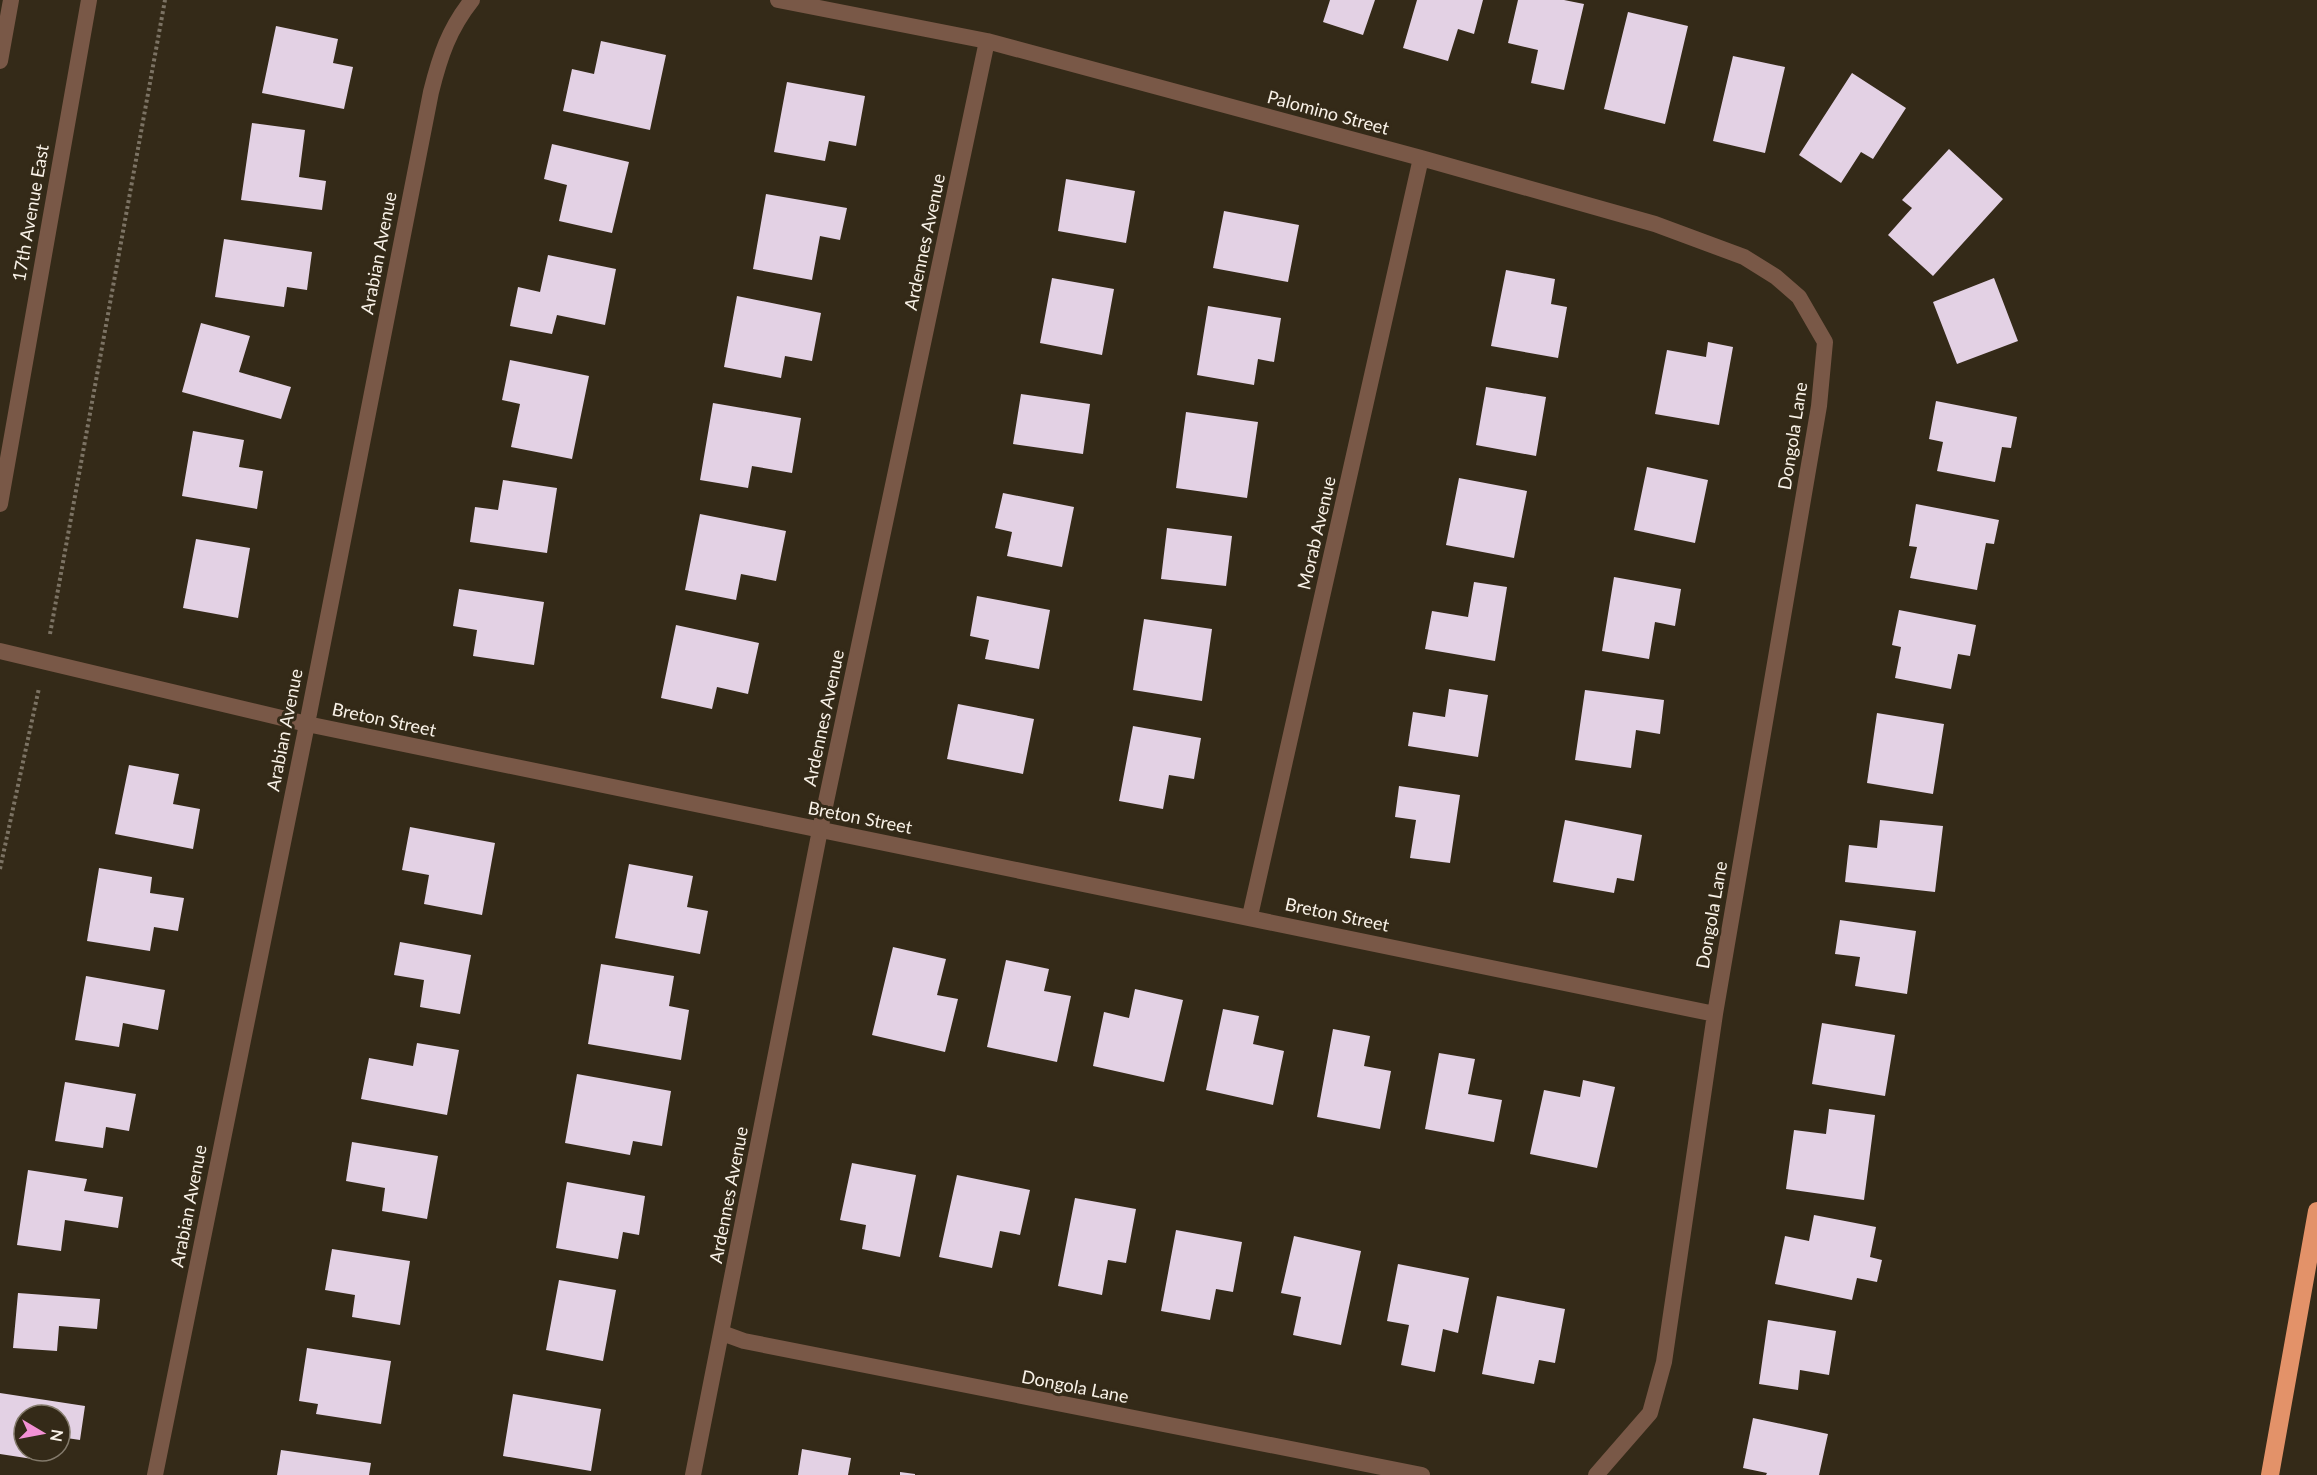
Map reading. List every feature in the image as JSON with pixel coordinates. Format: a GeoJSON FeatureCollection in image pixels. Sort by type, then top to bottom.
{"type":"FeatureCollection","features":[{"type":"Feature","properties":{"kind":"highway"},"geometry":{"type":"LineString","coordinates":[[2270,1475],[2317,1211]]}},
{"type":"Feature","properties":{"kind":"street"},"geometry":{"type":"LineString","coordinates":[[0,61],[11,0]]}},
{"type":"Feature","properties":{"kind":"street","name":"17th Avenue East"},"geometry":{"type":"LineString","coordinates":[[0,504],[89,0]]}},
{"type":"Feature","properties":{"kind":"street","name":"Arabian Avenue"},"geometry":{"type":"LineString","coordinates":[[155,1475],[431,92],[443,47],[472,0]]}},
{"type":"Feature","properties":{"kind":"street","name":"Palomino Street"},"geometry":{"type":"LineString","coordinates":[[778,0],[987,41],[1421,158],[1655,224],[1744,256],[1776,277],[1799,297],[1825,342]]}},
{"type":"Feature","properties":{"kind":"street","name":"Ardennes Avenue"},"geometry":{"type":"LineString","coordinates":[[693,1475],[820,830],[987,41]]}},
{"type":"Feature","properties":{"kind":"street","name":"Morab Avenue"},"geometry":{"type":"LineString","coordinates":[[1250,916],[1421,158]]}},
{"type":"Feature","properties":{"kind":"street","name":"Dongola Lane"},"geometry":{"type":"LineString","coordinates":[[1596,1475],[1650,1413],[1664,1362],[1715,1014],[1819,406],[1825,342]]}},
{"type":"Feature","properties":{"kind":"street","name":"Breton Street"},"geometry":{"type":"LineString","coordinates":[[0,651],[306,724],[1250,916],[1715,1014]]}},
{"type":"Feature","properties":{"kind":"street","name":"Dongola Lane"},"geometry":{"type":"LineString","coordinates":[[722,1333],[744,1341],[1422,1475]]}},
{"type":"Feature","properties":{"kind":"path"},"geometry":{"type":"LineString","coordinates":[[0,870],[46,661],[165,0]]}},
{"type":"Feature","properties":{"kind":"building"},"geometry":{"type":"Polygon","coordinates":[[[1330,0],[1375,0],[1363,35],[1323,22],[1330,0]]]}},
{"type":"Feature","properties":{"kind":"building"},"geometry":{"type":"Polygon","coordinates":[[[1417,0],[1483,0],[1474,34],[1458,29],[1448,61],[1403,48],[1417,0]]]}},
{"type":"Feature","properties":{"kind":"building"},"geometry":{"type":"Polygon","coordinates":[[[1518,0],[1564,0],[1584,4],[1564,90],[1531,83],[1538,50],[1508,43],[1518,0]]]}},
{"type":"Feature","properties":{"kind":"building"},"geometry":{"type":"Polygon","coordinates":[[[1628,12],[1688,26],[1665,124],[1604,109],[1628,12]]]}},
{"type":"Feature","properties":{"kind":"building"},"geometry":{"type":"Polygon","coordinates":[[[276,26],[338,39],[333,63],[353,67],[344,109],[262,93],[276,26]]]}},
{"type":"Feature","properties":{"kind":"building"},"geometry":{"type":"Polygon","coordinates":[[[601,41],[666,55],[650,130],[563,111],[572,69],[594,74],[601,41]]]}},
{"type":"Feature","properties":{"kind":"building"},"geometry":{"type":"Polygon","coordinates":[[[1733,56],[1785,67],[1765,153],[1713,141],[1733,56]]]}},
{"type":"Feature","properties":{"kind":"building"},"geometry":{"type":"Polygon","coordinates":[[[1852,73],[1906,108],[1873,159],[1861,152],[1841,183],[1799,155],[1852,73]]]}},
{"type":"Feature","properties":{"kind":"building"},"geometry":{"type":"Polygon","coordinates":[[[787,82],[865,96],[856,146],[829,141],[825,161],[774,152],[787,82]]]}},
{"type":"Feature","properties":{"kind":"building"},"geometry":{"type":"Polygon","coordinates":[[[252,123],[305,130],[299,177],[326,181],[322,210],[241,200],[252,123]]]}},
{"type":"Feature","properties":{"kind":"building"},"geometry":{"type":"Polygon","coordinates":[[[552,144],[629,162],[612,233],[559,221],[567,185],[544,179],[552,144]]]}},
{"type":"Feature","properties":{"kind":"building"},"geometry":{"type":"Polygon","coordinates":[[[1949,149],[2003,199],[1933,276],[1888,235],[1912,208],[1902,200],[1949,149]]]}},
{"type":"Feature","properties":{"kind":"building"},"geometry":{"type":"Polygon","coordinates":[[[1066,179],[1135,191],[1126,243],[1058,231],[1066,179]]]}},
{"type":"Feature","properties":{"kind":"building"},"geometry":{"type":"Polygon","coordinates":[[[766,194],[847,208],[840,240],[820,236],[812,280],[753,269],[766,194]]]}},
{"type":"Feature","properties":{"kind":"building"},"geometry":{"type":"Polygon","coordinates":[[[1224,211],[1299,225],[1288,282],[1213,268],[1224,211]]]}},
{"type":"Feature","properties":{"kind":"building"},"geometry":{"type":"Polygon","coordinates":[[[224,239],[312,252],[307,290],[287,287],[284,307],[215,297],[224,239]]]}},
{"type":"Feature","properties":{"kind":"building"},"geometry":{"type":"Polygon","coordinates":[[[548,255],[616,269],[605,325],[557,315],[552,334],[510,326],[518,287],[540,292],[548,255]]]}},
{"type":"Feature","properties":{"kind":"building"},"geometry":{"type":"Polygon","coordinates":[[[1506,270],[1555,279],[1551,304],[1567,307],[1558,358],[1491,346],[1506,270]]]}},
{"type":"Feature","properties":{"kind":"building"},"geometry":{"type":"Polygon","coordinates":[[[1052,278],[1114,289],[1102,355],[1040,343],[1052,278]]]}},
{"type":"Feature","properties":{"kind":"building"},"geometry":{"type":"Polygon","coordinates":[[[1994,278],[2018,341],[1957,364],[1933,302],[1994,278]]]}},
{"type":"Feature","properties":{"kind":"building"},"geometry":{"type":"Polygon","coordinates":[[[737,296],[821,313],[812,361],[785,356],[781,378],[724,367],[737,296]]]}},
{"type":"Feature","properties":{"kind":"building"},"geometry":{"type":"Polygon","coordinates":[[[1208,306],[1281,318],[1274,362],[1258,359],[1254,385],[1197,375],[1208,306]]]}},
{"type":"Feature","properties":{"kind":"building"},"geometry":{"type":"Polygon","coordinates":[[[201,323],[250,336],[239,372],[291,387],[281,419],[182,392],[201,323]]]}},
{"type":"Feature","properties":{"kind":"building"},"geometry":{"type":"Polygon","coordinates":[[[1708,342],[1733,347],[1719,425],[1655,414],[1667,350],[1706,357],[1708,342]]]}},
{"type":"Feature","properties":{"kind":"building"},"geometry":{"type":"Polygon","coordinates":[[[510,360],[589,376],[572,459],[511,447],[520,404],[502,400],[510,360]]]}},
{"type":"Feature","properties":{"kind":"building"},"geometry":{"type":"Polygon","coordinates":[[[1486,387],[1546,397],[1536,456],[1476,445],[1486,387]]]}},
{"type":"Feature","properties":{"kind":"building"},"geometry":{"type":"Polygon","coordinates":[[[1021,394],[1090,404],[1083,454],[1013,444],[1021,394]]]}},
{"type":"Feature","properties":{"kind":"building"},"geometry":{"type":"Polygon","coordinates":[[[1936,401],[2017,417],[2011,448],[2002,447],[1995,482],[1937,471],[1943,442],[1929,439],[1936,401]]]}},
{"type":"Feature","properties":{"kind":"building"},"geometry":{"type":"Polygon","coordinates":[[[713,403],[801,418],[792,473],[752,466],[748,488],[700,480],[713,403]]]}},
{"type":"Feature","properties":{"kind":"building"},"geometry":{"type":"Polygon","coordinates":[[[1186,412],[1258,422],[1247,498],[1176,488],[1186,412]]]}},
{"type":"Feature","properties":{"kind":"building"},"geometry":{"type":"Polygon","coordinates":[[[193,431],[244,440],[239,467],[263,471],[257,509],[182,496],[193,431]]]}},
{"type":"Feature","properties":{"kind":"building"},"geometry":{"type":"Polygon","coordinates":[[[1647,467],[1708,480],[1695,543],[1634,530],[1647,467]]]}},
{"type":"Feature","properties":{"kind":"building"},"geometry":{"type":"Polygon","coordinates":[[[1459,478],[1527,491],[1514,558],[1446,545],[1459,478]]]}},
{"type":"Feature","properties":{"kind":"building"},"geometry":{"type":"Polygon","coordinates":[[[503,480],[557,488],[547,553],[470,542],[475,507],[498,510],[503,480]]]}},
{"type":"Feature","properties":{"kind":"building"},"geometry":{"type":"Polygon","coordinates":[[[1003,493],[1074,507],[1062,567],[1007,556],[1012,532],[995,528],[1003,493]]]}},
{"type":"Feature","properties":{"kind":"building"},"geometry":{"type":"Polygon","coordinates":[[[1916,504],[1999,520],[1994,544],[1986,543],[1977,590],[1910,578],[1917,547],[1909,546],[1916,504]]]}},
{"type":"Feature","properties":{"kind":"building"},"geometry":{"type":"Polygon","coordinates":[[[700,514],[786,531],[776,581],[741,574],[736,600],[685,590],[700,514]]]}},
{"type":"Feature","properties":{"kind":"building"},"geometry":{"type":"Polygon","coordinates":[[[1167,528],[1232,536],[1226,586],[1161,579],[1167,528]]]}},
{"type":"Feature","properties":{"kind":"building"},"geometry":{"type":"Polygon","coordinates":[[[196,539],[250,548],[238,618],[183,608],[196,539]]]}},
{"type":"Feature","properties":{"kind":"building"},"geometry":{"type":"Polygon","coordinates":[[[1614,577],[1681,589],[1675,626],[1655,622],[1649,659],[1602,651],[1614,577]]]}},
{"type":"Feature","properties":{"kind":"building"},"geometry":{"type":"Polygon","coordinates":[[[1474,582],[1507,587],[1495,661],[1425,649],[1432,611],[1468,617],[1474,582]]]}},
{"type":"Feature","properties":{"kind":"building"},"geometry":{"type":"Polygon","coordinates":[[[459,589],[544,602],[534,665],[473,656],[477,630],[453,626],[459,589]]]}},
{"type":"Feature","properties":{"kind":"building"},"geometry":{"type":"Polygon","coordinates":[[[977,596],[1050,610],[1039,669],[985,659],[989,640],[970,636],[977,596]]]}},
{"type":"Feature","properties":{"kind":"building"},"geometry":{"type":"Polygon","coordinates":[[[1899,610],[1976,625],[1970,656],[1958,654],[1951,689],[1895,678],[1901,647],[1892,645],[1899,610]]]}},
{"type":"Feature","properties":{"kind":"building"},"geometry":{"type":"Polygon","coordinates":[[[1144,619],[1212,629],[1202,701],[1133,690],[1144,619]]]}},
{"type":"Feature","properties":{"kind":"building"},"geometry":{"type":"Polygon","coordinates":[[[676,625],[759,643],[748,694],[717,687],[712,709],[661,698],[676,625]]]}},
{"type":"Feature","properties":{"kind":"building"},"geometry":{"type":"Polygon","coordinates":[[[1449,689],[1488,695],[1478,757],[1408,746],[1413,712],[1445,717],[1449,689]]]}},
{"type":"Feature","properties":{"kind":"building"},"geometry":{"type":"Polygon","coordinates":[[[1585,690],[1664,700],[1660,734],[1636,730],[1631,768],[1575,760],[1585,690]]]}},
{"type":"Feature","properties":{"kind":"building"},"geometry":{"type":"Polygon","coordinates":[[[958,704],[1034,719],[1023,774],[947,759],[958,704]]]}},
{"type":"Feature","properties":{"kind":"building"},"geometry":{"type":"Polygon","coordinates":[[[1877,713],[1944,724],[1933,794],[1867,783],[1877,713]]]}},
{"type":"Feature","properties":{"kind":"building"},"geometry":{"type":"Polygon","coordinates":[[[1133,726],[1201,738],[1194,779],[1169,775],[1163,809],[1119,801],[1133,726]]]}},
{"type":"Feature","properties":{"kind":"building"},"geometry":{"type":"Polygon","coordinates":[[[129,765],[179,774],[173,804],[200,809],[193,849],[115,834],[129,765]]]}},
{"type":"Feature","properties":{"kind":"building"},"geometry":{"type":"Polygon","coordinates":[[[1399,786],[1460,795],[1450,863],[1410,858],[1416,820],[1395,817],[1399,786]]]}},
{"type":"Feature","properties":{"kind":"building"},"geometry":{"type":"Polygon","coordinates":[[[1565,820],[1642,835],[1634,881],[1617,878],[1614,893],[1553,882],[1565,820]]]}},
{"type":"Feature","properties":{"kind":"building"},"geometry":{"type":"Polygon","coordinates":[[[1880,820],[1943,826],[1935,892],[1845,882],[1849,845],[1877,848],[1880,820]]]}},
{"type":"Feature","properties":{"kind":"building"},"geometry":{"type":"Polygon","coordinates":[[[410,827],[495,843],[482,915],[424,904],[429,875],[402,870],[410,827]]]}},
{"type":"Feature","properties":{"kind":"building"},"geometry":{"type":"Polygon","coordinates":[[[629,864],[693,876],[687,907],[708,911],[700,954],[615,938],[629,864]]]}},
{"type":"Feature","properties":{"kind":"building"},"geometry":{"type":"Polygon","coordinates":[[[99,868],[152,877],[150,893],[184,898],[178,931],[154,927],[150,951],[87,941],[99,868]]]}},
{"type":"Feature","properties":{"kind":"building"},"geometry":{"type":"Polygon","coordinates":[[[1840,920],[1916,931],[1907,994],[1855,986],[1860,957],[1835,954],[1840,920]]]}},
{"type":"Feature","properties":{"kind":"building"},"geometry":{"type":"Polygon","coordinates":[[[400,942],[471,955],[460,1014],[420,1007],[424,980],[394,975],[400,942]]]}},
{"type":"Feature","properties":{"kind":"building"},"geometry":{"type":"Polygon","coordinates":[[[893,947],[946,959],[937,995],[958,999],[945,1052],[872,1035],[893,947]]]}},
{"type":"Feature","properties":{"kind":"building"},"geometry":{"type":"Polygon","coordinates":[[[1006,960],[1049,969],[1044,991],[1071,996],[1057,1062],[987,1047],[1006,960]]]}},
{"type":"Feature","properties":{"kind":"building"},"geometry":{"type":"Polygon","coordinates":[[[601,964],[674,976],[669,1006],[689,1010],[681,1060],[588,1044],[601,964]]]}},
{"type":"Feature","properties":{"kind":"building"},"geometry":{"type":"Polygon","coordinates":[[[86,976],[165,990],[158,1030],[123,1023],[119,1047],[75,1040],[86,976]]]}},
{"type":"Feature","properties":{"kind":"building"},"geometry":{"type":"Polygon","coordinates":[[[1135,989],[1183,1000],[1164,1082],[1093,1066],[1104,1012],[1129,1018],[1135,989]]]}},
{"type":"Feature","properties":{"kind":"building"},"geometry":{"type":"Polygon","coordinates":[[[1223,1009],[1259,1016],[1253,1044],[1284,1051],[1273,1105],[1206,1090],[1223,1009]]]}},
{"type":"Feature","properties":{"kind":"building"},"geometry":{"type":"Polygon","coordinates":[[[1822,1023],[1895,1035],[1885,1096],[1812,1084],[1822,1023]]]}},
{"type":"Feature","properties":{"kind":"building"},"geometry":{"type":"Polygon","coordinates":[[[1333,1029],[1370,1036],[1364,1066],[1391,1071],[1380,1129],[1317,1117],[1333,1029]]]}},
{"type":"Feature","properties":{"kind":"building"},"geometry":{"type":"Polygon","coordinates":[[[417,1043],[459,1050],[447,1115],[361,1099],[369,1058],[413,1066],[417,1043]]]}},
{"type":"Feature","properties":{"kind":"building"},"geometry":{"type":"Polygon","coordinates":[[[1439,1053],[1475,1059],[1468,1094],[1502,1100],[1494,1142],[1425,1129],[1439,1053]]]}},
{"type":"Feature","properties":{"kind":"building"},"geometry":{"type":"Polygon","coordinates":[[[577,1074],[671,1091],[662,1146],[633,1141],[630,1155],[565,1143],[577,1074]]]}},
{"type":"Feature","properties":{"kind":"building"},"geometry":{"type":"Polygon","coordinates":[[[1583,1080],[1615,1087],[1597,1168],[1530,1154],[1544,1090],[1580,1097],[1583,1080]]]}},
{"type":"Feature","properties":{"kind":"building"},"geometry":{"type":"Polygon","coordinates":[[[65,1082],[136,1094],[129,1131],[106,1127],[103,1148],[55,1141],[65,1082]]]}},
{"type":"Feature","properties":{"kind":"building"},"geometry":{"type":"Polygon","coordinates":[[[1829,1109],[1875,1115],[1864,1200],[1786,1189],[1794,1130],[1826,1134],[1829,1109]]]}},
{"type":"Feature","properties":{"kind":"building"},"geometry":{"type":"Polygon","coordinates":[[[352,1142],[438,1156],[427,1219],[382,1211],[385,1188],[346,1181],[352,1142]]]}},
{"type":"Feature","properties":{"kind":"building"},"geometry":{"type":"Polygon","coordinates":[[[852,1163],[916,1175],[900,1257],[862,1249],[866,1225],[840,1220],[852,1163]]]}},
{"type":"Feature","properties":{"kind":"building"},"geometry":{"type":"Polygon","coordinates":[[[28,1170],[87,1179],[84,1191],[123,1197],[118,1228],[65,1220],[61,1251],[17,1245],[28,1170]]]}},
{"type":"Feature","properties":{"kind":"building"},"geometry":{"type":"Polygon","coordinates":[[[957,1175],[1030,1190],[1020,1235],[1000,1231],[992,1268],[939,1257],[957,1175]]]}},
{"type":"Feature","properties":{"kind":"building"},"geometry":{"type":"Polygon","coordinates":[[[567,1182],[645,1196],[639,1235],[623,1232],[618,1259],[556,1248],[567,1182]]]}},
{"type":"Feature","properties":{"kind":"building"},"geometry":{"type":"Polygon","coordinates":[[[1075,1198],[1136,1209],[1126,1263],[1108,1260],[1102,1295],[1058,1286],[1075,1198]]]}},
{"type":"Feature","properties":{"kind":"building"},"geometry":{"type":"Polygon","coordinates":[[[1814,1215],[1876,1227],[1870,1257],[1882,1260],[1877,1282],[1857,1278],[1852,1300],[1775,1284],[1785,1236],[1809,1241],[1814,1215]]]}},
{"type":"Feature","properties":{"kind":"building"},"geometry":{"type":"Polygon","coordinates":[[[1176,1230],[1242,1242],[1233,1292],[1216,1289],[1210,1320],[1161,1311],[1176,1230]]]}},
{"type":"Feature","properties":{"kind":"building"},"geometry":{"type":"Polygon","coordinates":[[[1294,1236],[1361,1251],[1341,1345],[1293,1335],[1301,1297],[1281,1293],[1294,1236]]]}},
{"type":"Feature","properties":{"kind":"building"},"geometry":{"type":"Polygon","coordinates":[[[332,1249],[410,1261],[400,1325],[352,1317],[355,1295],[325,1290],[332,1249]]]}},
{"type":"Feature","properties":{"kind":"building"},"geometry":{"type":"Polygon","coordinates":[[[1398,1264],[1469,1278],[1458,1333],[1443,1329],[1435,1372],[1401,1365],[1409,1325],[1387,1321],[1398,1264]]]}},
{"type":"Feature","properties":{"kind":"building"},"geometry":{"type":"Polygon","coordinates":[[[559,1280],[616,1290],[603,1361],[546,1350],[559,1280]]]}},
{"type":"Feature","properties":{"kind":"building"},"geometry":{"type":"Polygon","coordinates":[[[18,1293],[100,1299],[97,1329],[59,1326],[57,1351],[13,1348],[18,1293]]]}},
{"type":"Feature","properties":{"kind":"building"},"geometry":{"type":"Polygon","coordinates":[[[1497,1296],[1565,1309],[1555,1363],[1539,1360],[1534,1384],[1482,1374],[1497,1296]]]}},
{"type":"Feature","properties":{"kind":"building"},"geometry":{"type":"Polygon","coordinates":[[[1768,1320],[1836,1331],[1829,1375],[1800,1370],[1798,1390],[1759,1384],[1768,1320]]]}},
{"type":"Feature","properties":{"kind":"building"},"geometry":{"type":"Polygon","coordinates":[[[307,1348],[391,1361],[381,1424],[316,1414],[318,1404],[299,1401],[307,1348]]]}},
{"type":"Feature","properties":{"kind":"building"},"geometry":{"type":"Polygon","coordinates":[[[0,1393],[65,1403],[12,1403],[12,1456],[0,1454],[0,1393]]]}},
{"type":"Feature","properties":{"kind":"building"},"geometry":{"type":"Polygon","coordinates":[[[513,1394],[601,1409],[591,1471],[503,1456],[513,1394]]]}},
{"type":"Feature","properties":{"kind":"building"},"geometry":{"type":"Polygon","coordinates":[[[72,1404],[85,1406],[80,1440],[72,1439],[72,1404]]]}},
{"type":"Feature","properties":{"kind":"building"},"geometry":{"type":"Polygon","coordinates":[[[1753,1418],[1828,1434],[1819,1475],[1766,1475],[1767,1473],[1743,1468],[1753,1418]]]}},
{"type":"Feature","properties":{"kind":"building"},"geometry":{"type":"Polygon","coordinates":[[[802,1449],[851,1458],[848,1475],[798,1475],[802,1449]]]}},
{"type":"Feature","properties":{"kind":"building"},"geometry":{"type":"Polygon","coordinates":[[[281,1450],[371,1463],[369,1475],[277,1475],[281,1450]]]}},
{"type":"Feature","properties":{"kind":"building"},"geometry":{"type":"Polygon","coordinates":[[[900,1472],[915,1474],[915,1475],[900,1475],[900,1472]]]}}]}
